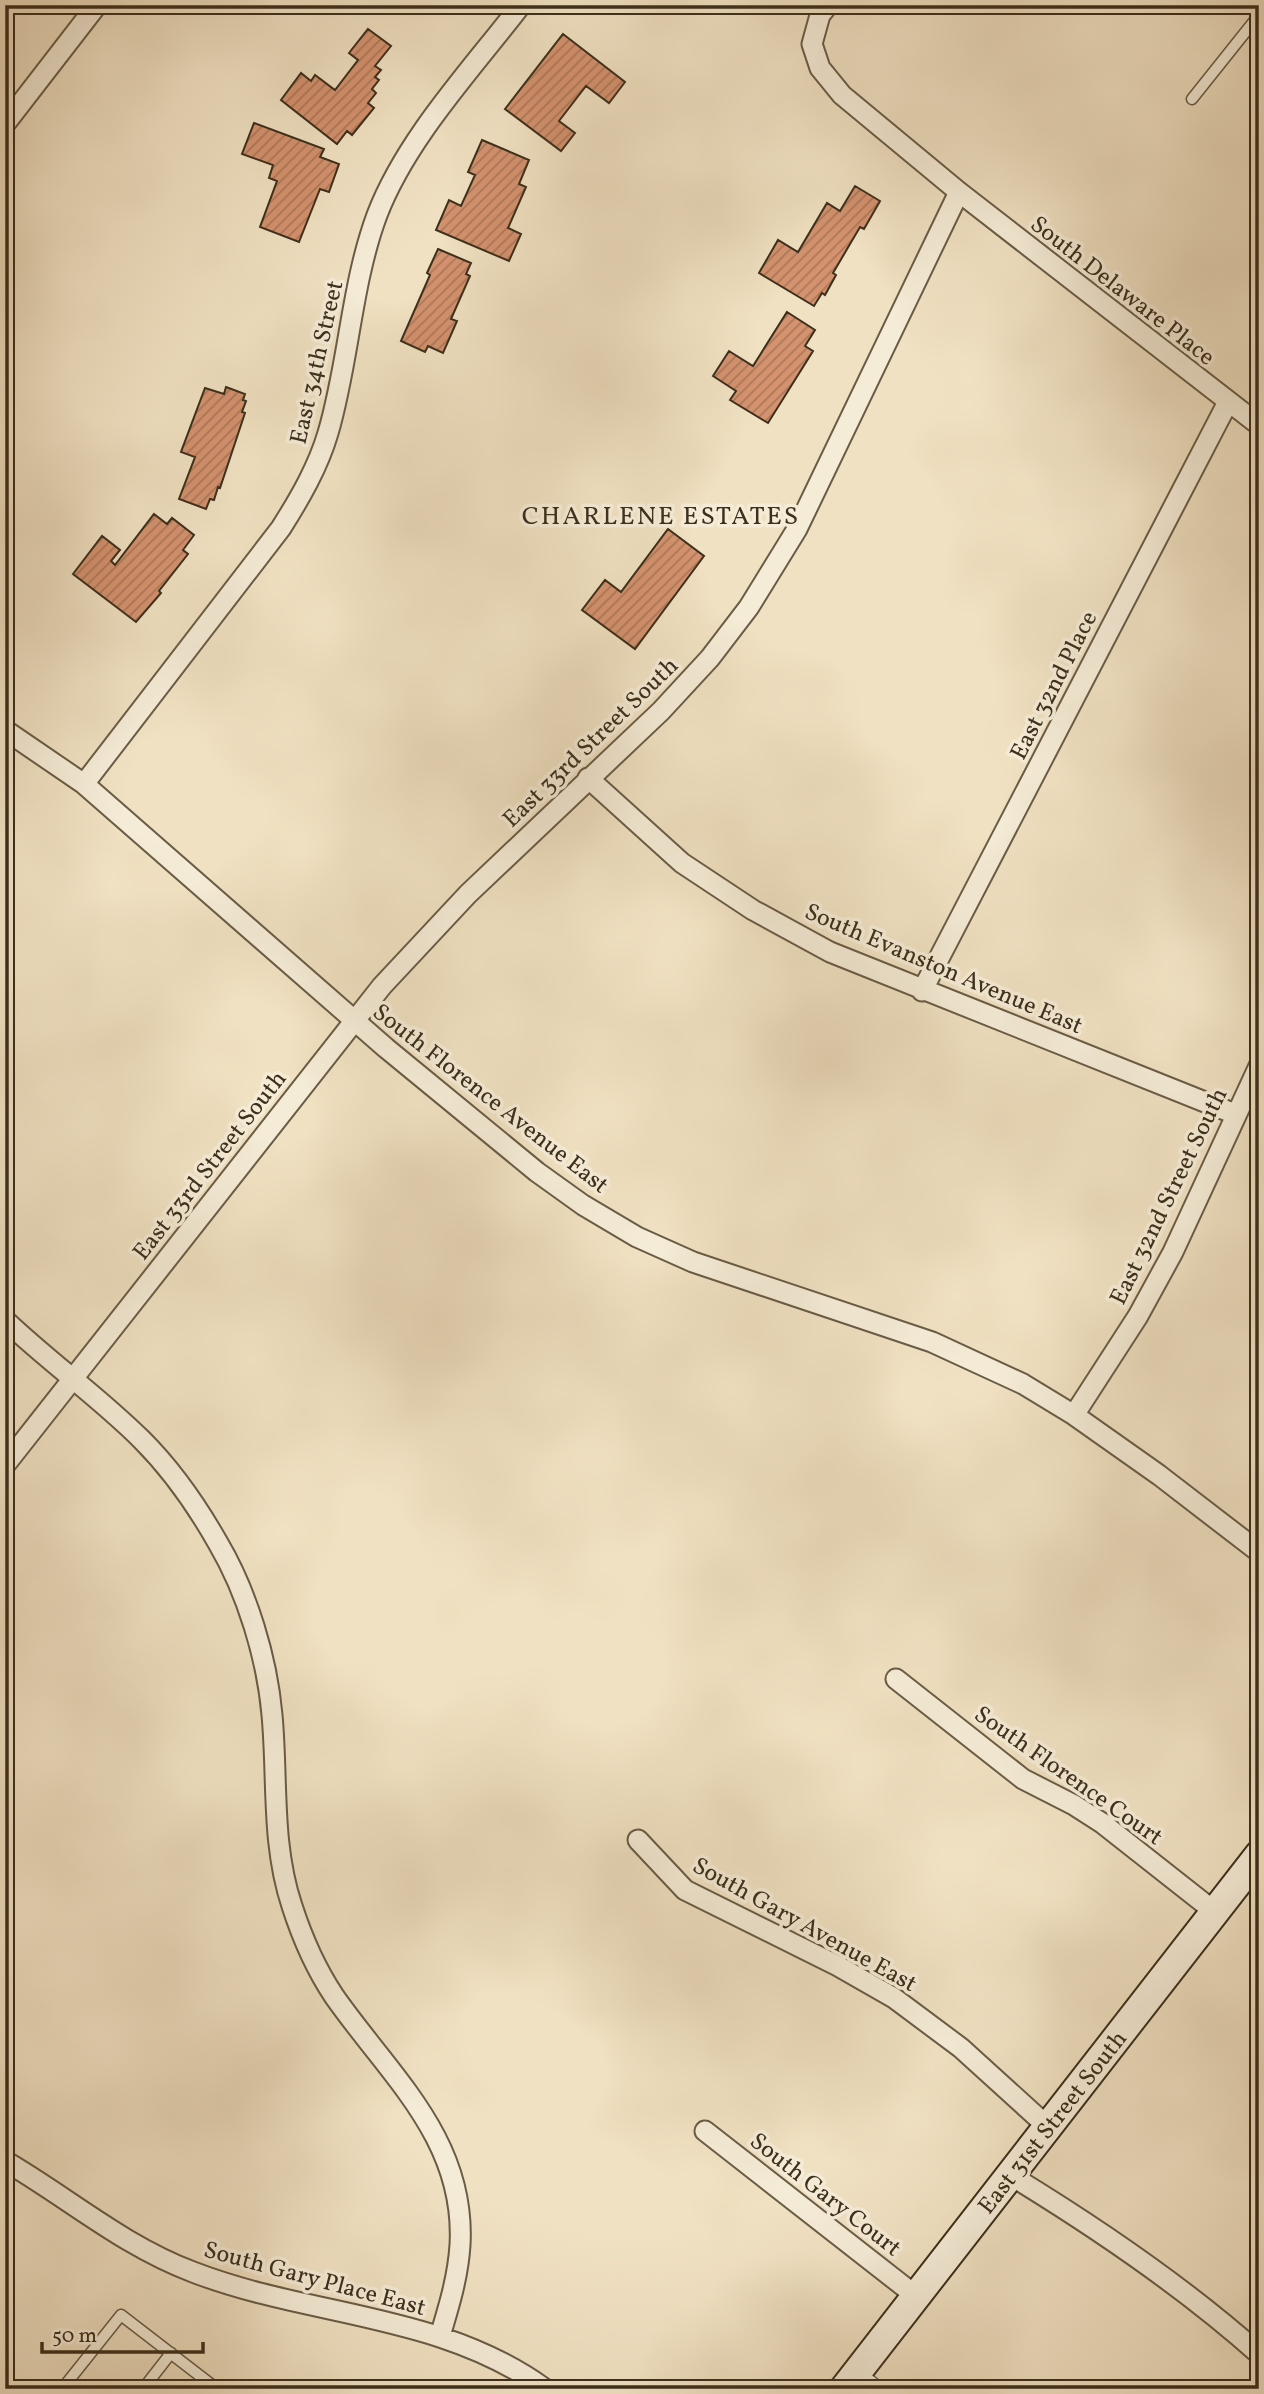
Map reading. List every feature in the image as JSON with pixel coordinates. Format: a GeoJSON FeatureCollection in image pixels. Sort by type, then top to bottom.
{"type":"FeatureCollection","features":[{"type":"Feature","properties":{"kind":"main road","name":"East 31st Street South"},"geometry":{"type":"LineString","coordinates":[[851,2380],[1259,1855]]}},
{"type":"Feature","properties":{"kind":"street"},"geometry":{"type":"LineString","coordinates":[[5,124],[97,5]]}},
{"type":"Feature","properties":{"kind":"street","name":"East 34th Street"},"geometry":{"type":"LineString","coordinates":[[84,784],[281,528],[298,500],[318,462],[328,432],[367,250],[376,217],[388,189],[414,144],[520,5]]}},
{"type":"Feature","properties":{"kind":"street"},"geometry":{"type":"LineString","coordinates":[[828,5],[820,15],[813,44],[820,68],[842,95],[959,192]]}},
{"type":"Feature","properties":{"kind":"street","name":"South Delaware Place"},"geometry":{"type":"LineString","coordinates":[[959,192],[1259,425]]}},
{"type":"Feature","properties":{"kind":"street","name":"East 33rd Street South"},"geometry":{"type":"LineString","coordinates":[[5,1465],[382,986],[468,894],[661,711],[710,658],[771,573],[797,528],[959,192]]}},
{"type":"Feature","properties":{"kind":"street","name":"East 32nd Place"},"geometry":{"type":"LineString","coordinates":[[922,990],[1228,402]]}},
{"type":"Feature","properties":{"kind":"street","name":"South Florence Avenue East"},"geometry":{"type":"LineString","coordinates":[[5,730],[84,784],[354,1021],[537,1172],[583,1205],[637,1237],[693,1262],[932,1342],[1023,1384],[1074,1415],[1159,1475],[1259,1552]]}},
{"type":"Feature","properties":{"kind":"street","name":"South Evanston Avenue East"},"geometry":{"type":"LineString","coordinates":[[588,778],[682,863],[753,910],[830,952],[1235,1114]]}},
{"type":"Feature","properties":{"kind":"street","name":"East 32nd Street South"},"geometry":{"type":"LineString","coordinates":[[1074,1415],[1139,1316],[1173,1252],[1259,1066]]}},
{"type":"Feature","properties":{"kind":"street"},"geometry":{"type":"LineString","coordinates":[[5,1320],[142,1440],[196,1506],[238,1580],[265,1665],[272,1715],[275,1822],[291,1905],[312,1956],[332,1993],[410,2092],[433,2129],[457,2194],[460,2243],[454,2291],[440,2336]]}},
{"type":"Feature","properties":{"kind":"street","name":"South Florence Court"},"geometry":{"type":"LineString","coordinates":[[896,1679],[1023,1779],[1074,1805],[1102,1823],[1215,1912]]}},
{"type":"Feature","properties":{"kind":"street","name":"South Gary Avenue East"},"geometry":{"type":"LineString","coordinates":[[638,1840],[685,1890],[838,1966],[894,1998],[961,2048],[1048,2127]]}},
{"type":"Feature","properties":{"kind":"street","name":"South Gary Court"},"geometry":{"type":"LineString","coordinates":[[705,2131],[916,2296]]}},
{"type":"Feature","properties":{"kind":"street","name":"South Gary Place East"},"geometry":{"type":"LineString","coordinates":[[5,2161],[143,2251],[193,2273],[249,2291],[440,2336],[495,2358],[545,2389]]}},
{"type":"Feature","properties":{"kind":"street"},"geometry":{"type":"LineString","coordinates":[[1010,2175],[1130,2254],[1259,2354]]}},
{"type":"Feature","properties":{"kind":"lane"},"geometry":{"type":"LineString","coordinates":[[1192,99],[1259,15]]}},
{"type":"Feature","properties":{"kind":"lane"},"geometry":{"type":"LineString","coordinates":[[62,2389],[121,2315],[217,2389]]}},
{"type":"Feature","properties":{"kind":"lane"},"geometry":{"type":"LineString","coordinates":[[143,2389],[171,2353]]}},
{"type":"Feature","properties":{"kind":"lane"},"geometry":{"type":"LineString","coordinates":[[851,2380],[881,2389]]}},
{"type":"Feature","properties":{"kind":"building"},"geometry":{"type":"Polygon","coordinates":[[[368,29],[391,46],[375,66],[381,70],[375,77],[379,80],[372,89],[376,93],[368,103],[374,108],[352,135],[347,131],[337,144],[281,100],[301,73],[311,81],[315,75],[335,90],[358,60],[349,53],[368,29]]]}},
{"type":"Feature","properties":{"kind":"building"},"geometry":{"type":"Polygon","coordinates":[[[563,34],[625,82],[609,103],[586,86],[559,121],[575,133],[561,151],[505,109],[563,34]]]}},
{"type":"Feature","properties":{"kind":"building"},"geometry":{"type":"Polygon","coordinates":[[[254,123],[324,149],[320,157],[339,164],[329,192],[320,189],[299,242],[260,227],[277,181],[269,178],[273,165],[242,154],[254,123]]]}},
{"type":"Feature","properties":{"kind":"building"},"geometry":{"type":"Polygon","coordinates":[[[482,140],[529,160],[519,184],[526,187],[508,228],[521,234],[509,261],[436,230],[449,200],[461,206],[475,175],[468,172],[482,140]]]}},
{"type":"Feature","properties":{"kind":"building"},"geometry":{"type":"Polygon","coordinates":[[[855,186],[880,201],[864,229],[860,227],[833,273],[836,275],[825,295],[822,293],[814,306],[759,273],[778,240],[798,252],[827,203],[840,211],[855,186]]]}},
{"type":"Feature","properties":{"kind":"building"},"geometry":{"type":"Polygon","coordinates":[[[438,249],[471,263],[466,274],[470,276],[451,319],[457,321],[443,353],[428,346],[425,352],[401,341],[430,275],[427,273],[438,249]]]}},
{"type":"Feature","properties":{"kind":"building"},"geometry":{"type":"Polygon","coordinates":[[[787,312],[815,330],[805,346],[813,351],[768,423],[730,400],[736,391],[713,376],[729,351],[753,366],[787,312]]]}},
{"type":"Feature","properties":{"kind":"building"},"geometry":{"type":"Polygon","coordinates":[[[226,387],[245,394],[243,400],[246,401],[242,412],[245,413],[220,488],[218,487],[214,500],[210,499],[206,509],[179,499],[195,457],[181,452],[205,388],[224,394],[226,387]]]}},
{"type":"Feature","properties":{"kind":"building"},"geometry":{"type":"Polygon","coordinates":[[[154,514],[167,524],[172,518],[194,535],[183,550],[188,554],[159,591],[161,593],[136,622],[73,574],[102,536],[120,550],[111,561],[115,565],[154,514]]]}},
{"type":"Feature","properties":{"kind":"building"},"geometry":{"type":"Polygon","coordinates":[[[668,529],[704,556],[635,649],[582,610],[605,580],[621,592],[668,529]]]}},
{"type":"Feature","properties":{"kind":"district","name":"CHARLENE ESTATES"},"geometry":{"type":"Point","coordinates":[661,515]}}]}
